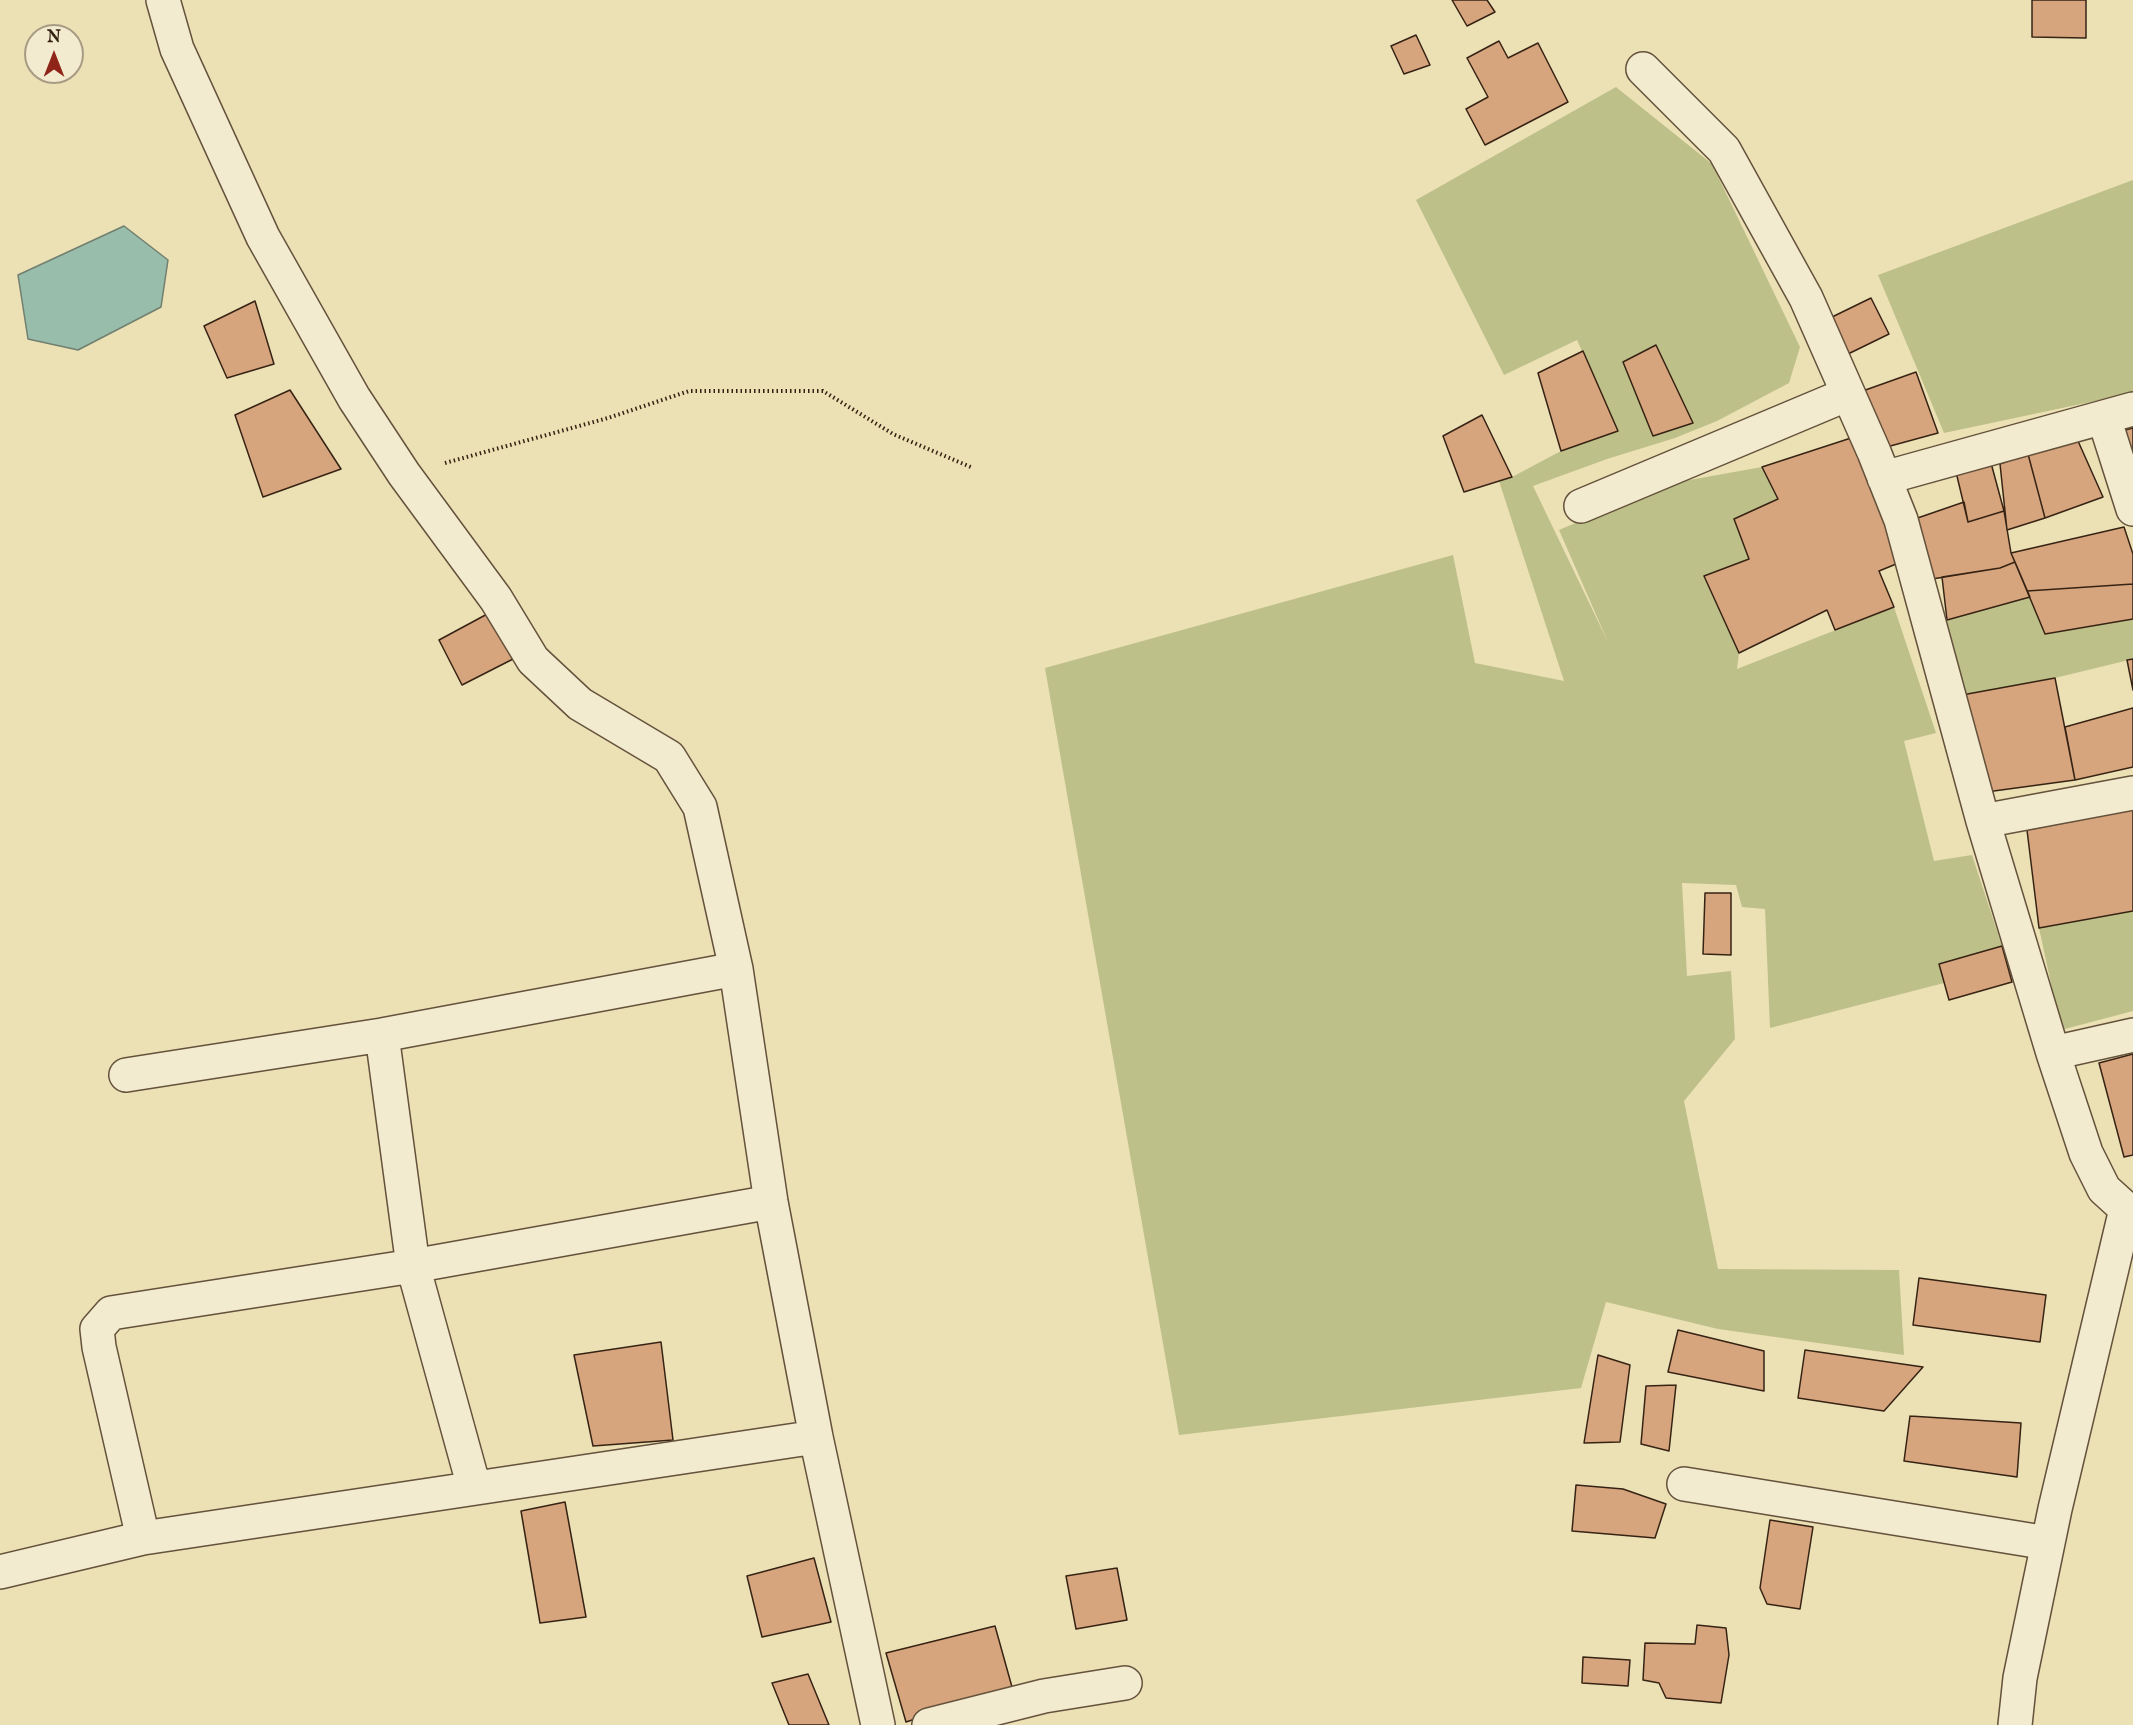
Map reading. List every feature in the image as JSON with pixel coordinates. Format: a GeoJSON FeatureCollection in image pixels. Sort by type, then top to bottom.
{"type":"FeatureCollection","features":[{"type":"Feature","properties":{"kind":"street"},"geometry":{"type":"LineString","coordinates":[[162,0],[177,49],[263,237],[354,398],[404,474],[496,599],[532,660],[580,704],[669,758],[700,807],[736,969],[771,1202],[816,1437],[878,1725]]}},
{"type":"Feature","properties":{"kind":"street"},"geometry":{"type":"LineString","coordinates":[[1643,69],[1725,150],[1806,298],[1874,452],[1901,520],[1983,821],[2053,1053],[2086,1153],[2104,1189],[2129,1211],[2048,1543],[2020,1678],[2015,1725]]}},
{"type":"Feature","properties":{"kind":"street"},"geometry":{"type":"LineString","coordinates":[[1581,506],[1848,394]]}},
{"type":"Feature","properties":{"kind":"street"},"geometry":{"type":"LineString","coordinates":[[1884,478],[2119,413],[2133,509]]}},
{"type":"Feature","properties":{"kind":"street"},"geometry":{"type":"LineString","coordinates":[[1983,821],[2133,793]]}},
{"type":"Feature","properties":{"kind":"street"},"geometry":{"type":"LineString","coordinates":[[126,1075],[382,1035],[736,969]]}},
{"type":"Feature","properties":{"kind":"street"},"geometry":{"type":"LineString","coordinates":[[382,1035],[413,1266],[474,1487]]}},
{"type":"Feature","properties":{"kind":"street"},"geometry":{"type":"LineString","coordinates":[[2053,1053],[2133,1035]]}},
{"type":"Feature","properties":{"kind":"street"},"geometry":{"type":"LineString","coordinates":[[143,1538],[99,1347],[97,1329],[111,1314],[413,1266],[771,1202]]}},
{"type":"Feature","properties":{"kind":"street"},"geometry":{"type":"LineString","coordinates":[[0,1572],[143,1538],[816,1437]]}},
{"type":"Feature","properties":{"kind":"street"},"geometry":{"type":"LineString","coordinates":[[1684,1484],[2048,1543]]}},
{"type":"Feature","properties":{"kind":"street"},"geometry":{"type":"LineString","coordinates":[[929,1725],[1044,1696],[1125,1683]]}},
{"type":"Feature","properties":{"kind":"path"},"geometry":{"type":"LineString","coordinates":[[404,474],[608,418],[689,391],[823,391],[893,434],[973,468]]}},
{"type":"Feature","properties":{"kind":"green space"},"geometry":{"type":"Polygon","coordinates":[[[1616,87],[1712,164],[1800,347],[1789,383],[1717,421],[1675,438],[1607,459],[1533,486],[1608,642],[1559,530],[1667,484],[1762,467],[1778,499],[1734,519],[1749,559],[1704,577],[1739,653],[1737,669],[1894,607],[1936,733],[1904,741],[1934,861],[1972,855],[2002,946],[1939,964],[1944,983],[1770,1028],[1765,909],[1742,907],[1736,885],[1682,883],[1687,976],[1731,971],[1735,1039],[1684,1101],[1718,1269],[1899,1270],[1904,1355],[1718,1329],[1606,1302],[1581,1388],[1179,1435],[1045,668],[1453,555],[1475,663],[1564,681],[1499,481],[1512,477],[1561,451],[1618,431],[1577,340],[1504,375],[1416,200],[1616,87]],[[1656,345],[1623,362],[1653,436],[1693,423],[1656,345]]]}},
{"type":"Feature","properties":{"kind":"green space"},"geometry":{"type":"Polygon","coordinates":[[[2133,180],[2133,393],[1944,433],[1878,275],[2133,180]]]}},
{"type":"Feature","properties":{"kind":"green space"},"geometry":{"type":"Polygon","coordinates":[[[2030,597],[2045,634],[2133,619],[2133,659],[2055,678],[1962,695],[1947,620],[2030,597]]]}},
{"type":"Feature","properties":{"kind":"green space"},"geometry":{"type":"Polygon","coordinates":[[[2133,911],[2133,1011],[2061,1030],[2039,928],[2133,911]]]}},
{"type":"Feature","properties":{"kind":"shaded area"},"geometry":{"type":"Polygon","coordinates":[[[124,226],[168,260],[161,307],[78,350],[28,339],[18,275],[124,226]]]}},
{"type":"Feature","properties":{"kind":"building"},"geometry":{"type":"Polygon","coordinates":[[[1452,0],[1487,0],[1495,12],[1467,26],[1452,0]]]}},
{"type":"Feature","properties":{"kind":"building"},"geometry":{"type":"Polygon","coordinates":[[[2032,0],[2086,0],[2086,38],[2032,37],[2032,0]]]}},
{"type":"Feature","properties":{"kind":"building"},"geometry":{"type":"Polygon","coordinates":[[[1416,35],[1430,65],[1404,74],[1391,46],[1416,35]]]}},
{"type":"Feature","properties":{"kind":"building"},"geometry":{"type":"Polygon","coordinates":[[[1499,41],[1508,58],[1538,43],[1568,102],[1485,145],[1466,109],[1488,97],[1467,58],[1499,41]]]}},
{"type":"Feature","properties":{"kind":"building"},"geometry":{"type":"Polygon","coordinates":[[[1871,298],[1889,334],[1846,355],[1830,318],[1871,298]]]}},
{"type":"Feature","properties":{"kind":"building"},"geometry":{"type":"Polygon","coordinates":[[[255,301],[274,364],[227,378],[204,326],[255,301]]]}},
{"type":"Feature","properties":{"kind":"building"},"geometry":{"type":"Polygon","coordinates":[[[1656,345],[1693,423],[1653,436],[1623,362],[1656,345]]]}},
{"type":"Feature","properties":{"kind":"building"},"geometry":{"type":"Polygon","coordinates":[[[1583,351],[1618,431],[1561,451],[1538,373],[1583,351]]]}},
{"type":"Feature","properties":{"kind":"building"},"geometry":{"type":"Polygon","coordinates":[[[1916,372],[1938,433],[1883,448],[1857,393],[1916,372]]]}},
{"type":"Feature","properties":{"kind":"building"},"geometry":{"type":"Polygon","coordinates":[[[290,390],[341,469],[263,497],[235,415],[290,390]]]}},
{"type":"Feature","properties":{"kind":"building"},"geometry":{"type":"Polygon","coordinates":[[[1482,415],[1512,477],[1464,492],[1443,436],[1482,415]]]}},
{"type":"Feature","properties":{"kind":"building"},"geometry":{"type":"Polygon","coordinates":[[[2133,428],[2133,481],[2118,432],[2133,428]]]}},
{"type":"Feature","properties":{"kind":"building"},"geometry":{"type":"Polygon","coordinates":[[[1851,438],[1906,560],[1879,571],[1894,607],[1835,630],[1827,610],[1739,653],[1704,576],[1749,559],[1734,519],[1778,499],[1762,467],[1851,438]]]}},
{"type":"Feature","properties":{"kind":"building"},"geometry":{"type":"Polygon","coordinates":[[[2078,441],[2103,497],[2045,518],[2028,454],[2078,441]]]}},
{"type":"Feature","properties":{"kind":"building"},"geometry":{"type":"Polygon","coordinates":[[[2028,454],[2045,518],[2007,530],[2000,464],[2028,454]]]}},
{"type":"Feature","properties":{"kind":"building"},"geometry":{"type":"Polygon","coordinates":[[[1991,463],[2004,511],[1968,522],[1956,472],[1991,463]]]}},
{"type":"Feature","properties":{"kind":"building"},"geometry":{"type":"Polygon","coordinates":[[[1964,502],[1968,522],[2004,511],[2011,553],[2015,562],[2000,568],[1926,580],[1906,522],[1964,502]]]}},
{"type":"Feature","properties":{"kind":"building"},"geometry":{"type":"Polygon","coordinates":[[[2124,527],[2133,554],[2133,584],[2027,591],[2011,553],[2124,527]]]}},
{"type":"Feature","properties":{"kind":"building"},"geometry":{"type":"Polygon","coordinates":[[[2015,562],[2030,597],[1947,620],[1942,577],[2000,568],[2015,562]]]}},
{"type":"Feature","properties":{"kind":"building"},"geometry":{"type":"Polygon","coordinates":[[[2133,584],[2133,619],[2045,634],[2027,591],[2133,584]]]}},
{"type":"Feature","properties":{"kind":"building"},"geometry":{"type":"Polygon","coordinates":[[[491,612],[515,658],[462,685],[439,640],[491,612]]]}},
{"type":"Feature","properties":{"kind":"building"},"geometry":{"type":"Polygon","coordinates":[[[2133,659],[2133,690],[2127,660],[2133,659]]]}},
{"type":"Feature","properties":{"kind":"building"},"geometry":{"type":"Polygon","coordinates":[[[2055,678],[2075,780],[1979,793],[1962,695],[2055,678]]]}},
{"type":"Feature","properties":{"kind":"building"},"geometry":{"type":"Polygon","coordinates":[[[2133,708],[2133,767],[2075,780],[2065,727],[2133,708]]]}},
{"type":"Feature","properties":{"kind":"building"},"geometry":{"type":"Polygon","coordinates":[[[2133,809],[2133,911],[2039,928],[2027,830],[2133,809]]]}},
{"type":"Feature","properties":{"kind":"building"},"geometry":{"type":"Polygon","coordinates":[[[1705,893],[1731,893],[1731,955],[1703,954],[1705,893]]]}},
{"type":"Feature","properties":{"kind":"building"},"geometry":{"type":"Polygon","coordinates":[[[2002,946],[2012,982],[1949,1000],[1939,964],[2002,946]]]}},
{"type":"Feature","properties":{"kind":"building"},"geometry":{"type":"Polygon","coordinates":[[[2133,1054],[2133,1155],[2124,1157],[2099,1063],[2133,1054]]]}},
{"type":"Feature","properties":{"kind":"building"},"geometry":{"type":"Polygon","coordinates":[[[1919,1278],[2046,1295],[2040,1342],[1913,1325],[1919,1278]]]}},
{"type":"Feature","properties":{"kind":"building"},"geometry":{"type":"Polygon","coordinates":[[[1678,1330],[1764,1351],[1764,1391],[1668,1372],[1678,1330]]]}},
{"type":"Feature","properties":{"kind":"building"},"geometry":{"type":"Polygon","coordinates":[[[661,1342],[673,1440],[593,1446],[574,1355],[661,1342]]]}},
{"type":"Feature","properties":{"kind":"building"},"geometry":{"type":"Polygon","coordinates":[[[1805,1350],[1923,1367],[1884,1411],[1798,1398],[1805,1350]]]}},
{"type":"Feature","properties":{"kind":"building"},"geometry":{"type":"Polygon","coordinates":[[[1598,1355],[1630,1365],[1620,1442],[1584,1443],[1598,1355]]]}},
{"type":"Feature","properties":{"kind":"building"},"geometry":{"type":"Polygon","coordinates":[[[1676,1385],[1669,1451],[1641,1444],[1646,1386],[1676,1385]]]}},
{"type":"Feature","properties":{"kind":"building"},"geometry":{"type":"Polygon","coordinates":[[[1910,1416],[2021,1423],[2017,1477],[1904,1461],[1910,1416]]]}},
{"type":"Feature","properties":{"kind":"building"},"geometry":{"type":"Polygon","coordinates":[[[1576,1485],[1623,1489],[1666,1504],[1655,1538],[1572,1531],[1576,1485]]]}},
{"type":"Feature","properties":{"kind":"building"},"geometry":{"type":"Polygon","coordinates":[[[565,1502],[586,1617],[540,1623],[521,1511],[565,1502]]]}},
{"type":"Feature","properties":{"kind":"building"},"geometry":{"type":"Polygon","coordinates":[[[1770,1520],[1813,1527],[1800,1609],[1767,1604],[1760,1588],[1770,1520]]]}},
{"type":"Feature","properties":{"kind":"building"},"geometry":{"type":"Polygon","coordinates":[[[814,1558],[831,1622],[762,1637],[747,1576],[814,1558]]]}},
{"type":"Feature","properties":{"kind":"building"},"geometry":{"type":"Polygon","coordinates":[[[1117,1568],[1127,1620],[1076,1629],[1066,1576],[1117,1568]]]}},
{"type":"Feature","properties":{"kind":"building"},"geometry":{"type":"Polygon","coordinates":[[[1697,1625],[1726,1628],[1729,1655],[1721,1703],[1666,1698],[1659,1683],[1643,1680],[1645,1643],[1695,1644],[1697,1625]]]}},
{"type":"Feature","properties":{"kind":"building"},"geometry":{"type":"Polygon","coordinates":[[[995,1626],[1012,1687],[906,1722],[886,1653],[995,1626]]]}},
{"type":"Feature","properties":{"kind":"building"},"geometry":{"type":"Polygon","coordinates":[[[1583,1657],[1630,1660],[1628,1686],[1582,1683],[1583,1657]]]}},
{"type":"Feature","properties":{"kind":"building"},"geometry":{"type":"Polygon","coordinates":[[[808,1674],[829,1725],[789,1725],[772,1683],[808,1674]]]}}]}
